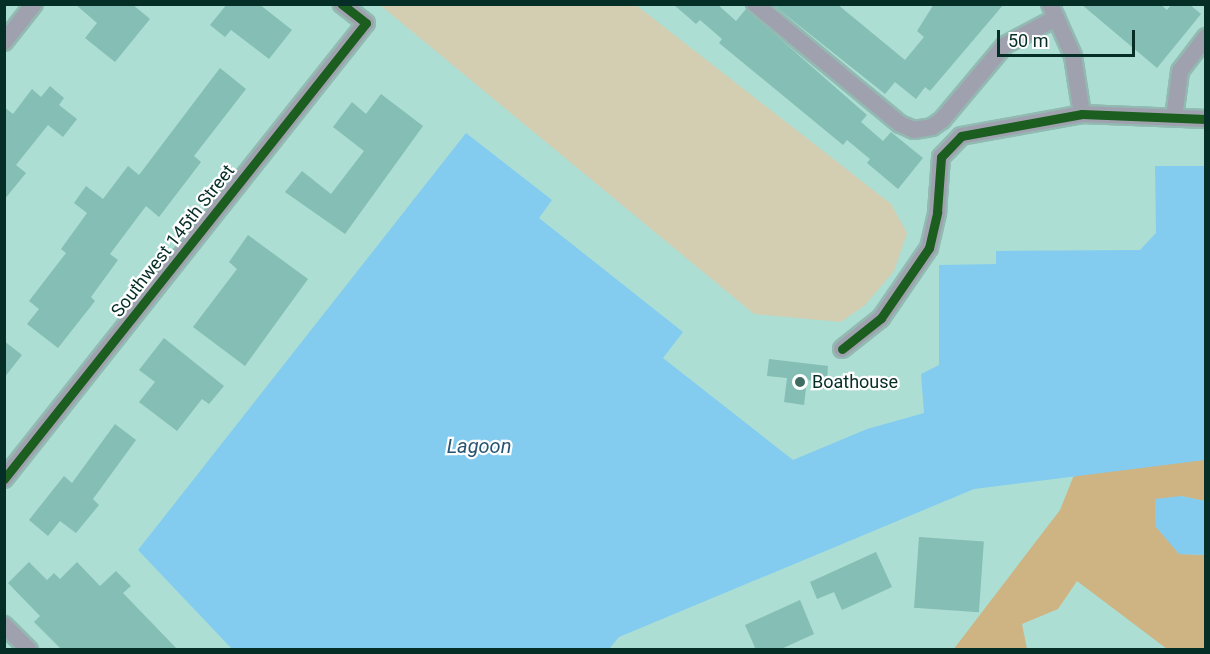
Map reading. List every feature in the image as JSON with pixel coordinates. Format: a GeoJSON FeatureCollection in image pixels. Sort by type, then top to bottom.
{"type":"FeatureCollection","features":[{"type":"Feature","properties":{"kind":"street"},"geometry":{"type":"LineString","coordinates":[[4,42],[34,4]]}},
{"type":"Feature","properties":{"kind":"street","name":"Southwest 145th Street"},"geometry":{"type":"LineString","coordinates":[[4,479],[366,23],[342,4]]}},
{"type":"Feature","properties":{"kind":"street"},"geometry":{"type":"LineString","coordinates":[[755,4],[900,124],[914,130],[932,127],[942,120],[1010,40],[1053,11],[1077,72],[1082,114]]}},
{"type":"Feature","properties":{"kind":"street"},"geometry":{"type":"LineString","coordinates":[[1174,117],[1180,71],[1206,37]]}},
{"type":"Feature","properties":{"kind":"street"},"geometry":{"type":"LineString","coordinates":[[842,349],[881,318],[929,248],[938,212],[940,165],[950,144],[974,131],[1082,114],[1206,119]]}},
{"type":"Feature","properties":{"kind":"street"},"geometry":{"type":"LineString","coordinates":[[4,624],[29,650]]}},
{"type":"Feature","properties":{"kind":"shaded area"},"geometry":{"type":"Polygon","coordinates":[[[380,5],[636,5],[891,204],[907,233],[894,271],[865,305],[841,322],[754,314],[380,5]]]}},
{"type":"Feature","properties":{"kind":"shaded area"},"geometry":{"type":"Polygon","coordinates":[[[1201,458],[1205,460],[1205,501],[1180,496],[1179,554],[1205,555],[1205,649],[1167,649],[1077,581],[1058,609],[1022,624],[1027,649],[953,650],[1060,510],[1074,475],[1201,458]]]}},
{"type":"Feature","properties":{"kind":"water","name":"Lagoon"},"geometry":{"type":"Polygon","coordinates":[[[466,133],[552,200],[539,218],[683,332],[663,358],[793,460],[867,429],[924,413],[921,374],[939,365],[939,265],[996,264],[996,251],[1140,250],[1156,233],[1155,166],[1205,166],[1205,460],[974,489],[619,637],[609,649],[232,649],[138,550],[466,133]]]}},
{"type":"Feature","properties":{"kind":"water"},"geometry":{"type":"Polygon","coordinates":[[[1181,496],[1205,501],[1205,555],[1179,554],[1155,526],[1155,499],[1181,496]]]}},
{"type":"Feature","properties":{"kind":"building"},"geometry":{"type":"Polygon","coordinates":[[[75,4],[132,4],[150,19],[115,62],[85,38],[97,23],[75,4]]]}},
{"type":"Feature","properties":{"kind":"building"},"geometry":{"type":"Polygon","coordinates":[[[227,4],[259,4],[292,30],[269,59],[231,30],[225,37],[210,25],[227,4]]]}},
{"type":"Feature","properties":{"kind":"building"},"geometry":{"type":"Polygon","coordinates":[[[673,4],[717,4],[736,21],[746,9],[867,115],[861,122],[883,141],[891,132],[923,158],[898,189],[867,163],[870,159],[847,140],[843,145],[719,43],[722,39],[700,20],[696,24],[673,4]]]}},
{"type":"Feature","properties":{"kind":"building"},"geometry":{"type":"Polygon","coordinates":[[[772,4],[837,4],[905,60],[924,37],[917,31],[934,4],[1004,4],[930,91],[925,87],[916,99],[895,82],[885,94],[772,4]]]}},
{"type":"Feature","properties":{"kind":"building"},"geometry":{"type":"Polygon","coordinates":[[[1081,4],[1160,4],[1167,10],[1172,4],[1189,4],[1201,14],[1157,68],[1081,4]]]}},
{"type":"Feature","properties":{"kind":"building"},"geometry":{"type":"Polygon","coordinates":[[[220,68],[246,89],[194,156],[201,162],[159,217],[146,206],[110,254],[118,260],[91,297],[95,301],[58,348],[27,324],[39,309],[29,301],[66,253],[61,249],[87,213],[74,203],[86,186],[103,199],[128,166],[139,175],[220,68]]]}},
{"type":"Feature","properties":{"kind":"building"},"geometry":{"type":"Polygon","coordinates":[[[50,86],[64,98],[59,105],[77,119],[63,137],[48,125],[16,165],[26,173],[4,200],[4,107],[13,114],[32,89],[41,97],[50,86]]]}},
{"type":"Feature","properties":{"kind":"building"},"geometry":{"type":"Polygon","coordinates":[[[381,94],[423,126],[345,234],[285,192],[302,171],[331,194],[364,151],[333,127],[352,102],[366,114],[381,94]]]}},
{"type":"Feature","properties":{"kind":"building"},"geometry":{"type":"Polygon","coordinates":[[[248,235],[308,279],[245,366],[193,327],[237,269],[229,262],[248,235]]]}},
{"type":"Feature","properties":{"kind":"building"},"geometry":{"type":"Polygon","coordinates":[[[164,338],[224,386],[209,404],[202,399],[177,431],[139,402],[155,382],[139,370],[164,338]]]}},
{"type":"Feature","properties":{"kind":"building"},"geometry":{"type":"Polygon","coordinates":[[[4,341],[22,355],[4,378],[4,341]]]}},
{"type":"Feature","properties":{"kind":"building","name":"Boathouse"},"geometry":{"type":"Polygon","coordinates":[[[769,359],[828,366],[827,382],[807,380],[804,405],[784,402],[787,378],[767,376],[769,359]]]}},
{"type":"Feature","properties":{"kind":"building"},"geometry":{"type":"Polygon","coordinates":[[[115,424],[136,440],[93,499],[99,505],[76,533],[60,521],[48,536],[29,520],[64,476],[72,483],[115,424]]]}},
{"type":"Feature","properties":{"kind":"building"},"geometry":{"type":"Polygon","coordinates":[[[919,537],[984,542],[979,612],[914,608],[919,537]]]}},
{"type":"Feature","properties":{"kind":"building"},"geometry":{"type":"Polygon","coordinates":[[[876,552],[892,587],[842,610],[834,592],[817,599],[810,582],[876,552]]]}},
{"type":"Feature","properties":{"kind":"building"},"geometry":{"type":"Polygon","coordinates":[[[29,562],[47,580],[54,573],[60,579],[77,562],[100,586],[116,571],[131,586],[123,593],[178,650],[62,650],[34,622],[40,616],[8,583],[29,562]]]}},
{"type":"Feature","properties":{"kind":"building"},"geometry":{"type":"Polygon","coordinates":[[[800,600],[814,634],[779,650],[756,650],[745,625],[800,600]]]}},
{"type":"Feature","properties":{"kind":"cycle path"},"geometry":{"type":"LineString","coordinates":[[4,479],[366,23],[342,4]]}},
{"type":"Feature","properties":{"kind":"cycle path"},"geometry":{"type":"LineString","coordinates":[[842,349],[881,318],[929,248],[937,212],[941,157],[961,136],[1082,114],[1206,119]]}},
{"type":"Feature","properties":{"kind":"place","name":"Boathouse"},"geometry":{"type":"Point","coordinates":[800,382]}}]}
